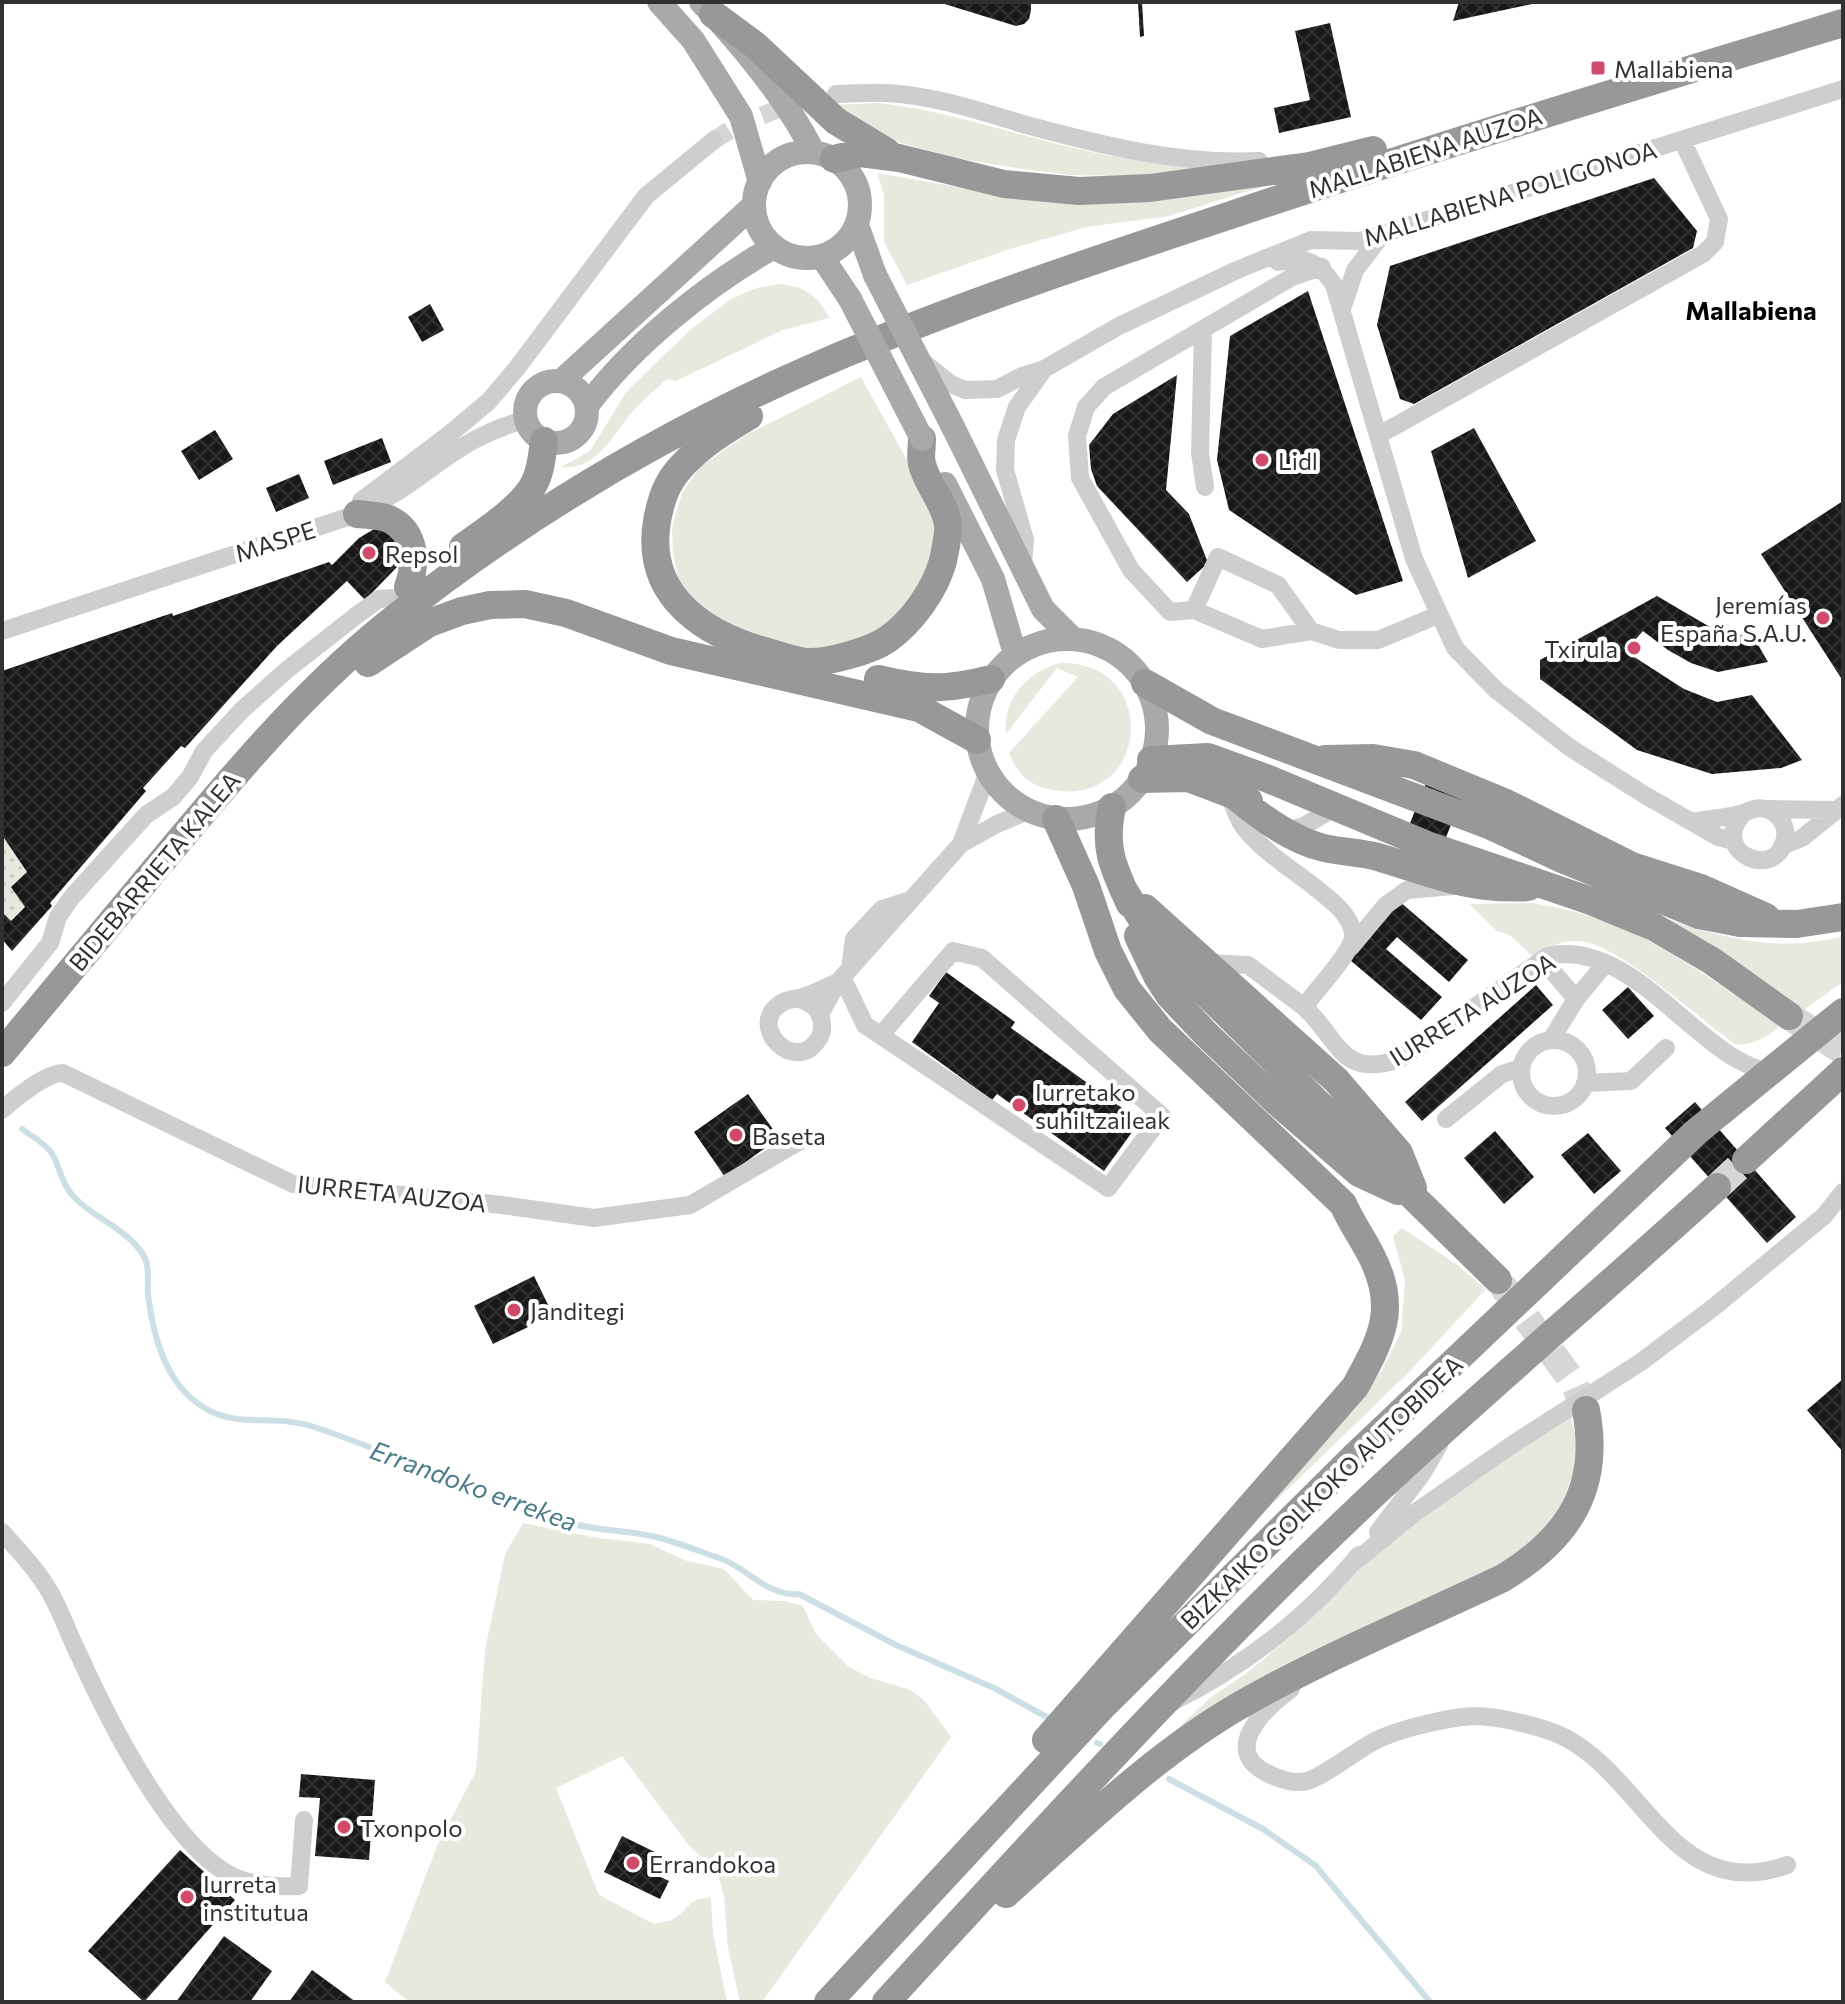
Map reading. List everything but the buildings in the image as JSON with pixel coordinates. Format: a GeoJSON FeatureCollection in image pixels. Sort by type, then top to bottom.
{"type":"FeatureCollection","features":[{"type":"Feature","properties":{"kind":"highway"},"geometry":{"type":"LineString","coordinates":[[707,8],[755,45],[836,121],[899,158]]}},
{"type":"Feature","properties":{"kind":"highway","name":"MALLABIENA AUZOA"},"geometry":{"type":"LineString","coordinates":[[1010,289],[1416,154],[1843,23]]}},
{"type":"Feature","properties":{"kind":"highway"},"geometry":{"type":"LineString","coordinates":[[824,155],[860,153],[899,158],[1004,184],[1079,191],[1150,188],[1309,166],[1634,86]]}},
{"type":"Feature","properties":{"kind":"highway"},"geometry":{"type":"LineString","coordinates":[[991,679],[952,688],[910,687],[749,647],[718,635],[694,619],[669,590],[657,560],[656,532],[662,495],[679,469],[704,444],[749,416],[940,331],[1010,289]]}},
{"type":"Feature","properties":{"kind":"highway"},"geometry":{"type":"LineString","coordinates":[[311,693],[386,626],[460,569],[542,514],[679,433],[822,364],[1010,289]]}},
{"type":"Feature","properties":{"kind":"highway"},"geometry":{"type":"LineString","coordinates":[[805,662],[831,660],[886,641],[910,619],[929,592],[942,563],[949,527],[921,463],[922,439]]}},
{"type":"Feature","properties":{"kind":"highway"},"geometry":{"type":"LineString","coordinates":[[311,693],[328,658],[400,592],[521,501],[540,470],[544,441]]}},
{"type":"Feature","properties":{"kind":"highway"},"geometry":{"type":"LineString","coordinates":[[344,518],[388,519],[410,541],[414,559],[400,592]]}},
{"type":"Feature","properties":{"kind":"highway"},"geometry":{"type":"LineString","coordinates":[[201,814],[348,678],[390,646],[429,623],[490,605],[525,604],[566,613],[671,651],[919,708],[977,740]]}},
{"type":"Feature","properties":{"kind":"highway"},"geometry":{"type":"LineString","coordinates":[[1145,683],[1212,721],[1336,770],[1570,853],[1699,915],[1740,923],[1782,924],[1843,917]]}},
{"type":"Feature","properties":{"kind":"highway","name":"BIDEBARRIETA KALEA"},"geometry":{"type":"LineString","coordinates":[[2,1053],[261,744],[311,693]]}},
{"type":"Feature","properties":{"kind":"highway"},"geometry":{"type":"LineString","coordinates":[[1147,769],[1208,757],[1334,808],[1591,901],[1654,927],[1712,961],[1789,1016]]}},
{"type":"Feature","properties":{"kind":"highway"},"geometry":{"type":"LineString","coordinates":[[1309,759],[1373,758],[1414,765],[1506,803],[1570,853],[1621,855],[1632,866],[1701,888],[1782,924]]}},
{"type":"Feature","properties":{"kind":"highway"},"geometry":{"type":"LineString","coordinates":[[1147,769],[1188,778],[1232,794],[1296,829],[1347,851],[1377,857],[1418,872],[1468,885],[1501,889],[1545,886]]}},
{"type":"Feature","properties":{"kind":"highway"},"geometry":{"type":"LineString","coordinates":[[1112,807],[1107,830],[1109,855],[1123,889],[1160,948],[1498,1280]]}},
{"type":"Feature","properties":{"kind":"highway"},"geometry":{"type":"LineString","coordinates":[[886,1938],[899,1907],[1355,1387],[1377,1347],[1384,1324],[1386,1292],[1370,1254],[1348,1216],[1170,1058],[1122,1002],[1094,943],[1070,848],[1056,819]]}},
{"type":"Feature","properties":{"kind":"highway"},"geometry":{"type":"LineString","coordinates":[[1123,889],[1336,1080],[1399,1153],[1417,1200]]}},
{"type":"Feature","properties":{"kind":"highway","name":"BIZKAIKO GOLKOKO AUTOBIDEA"},"geometry":{"type":"LineString","coordinates":[[828,2002],[1102,1707],[1355,1456],[1696,1132],[1843,1012]]}},
{"type":"Feature","properties":{"kind":"highway"},"geometry":{"type":"LineString","coordinates":[[1746,1160],[1843,1071]]}},
{"type":"Feature","properties":{"kind":"highway","name":"BIZKAIKO GOLKOKO AUTOBIDEA"},"geometry":{"type":"LineString","coordinates":[[886,2002],[1031,1843],[1233,1632],[1401,1468],[1717,1187]]}},
{"type":"Feature","properties":{"kind":"highway"},"geometry":{"type":"LineString","coordinates":[[949,1933],[1002,1897],[1119,1793],[1242,1704],[1503,1578],[1534,1559],[1575,1509],[1588,1473],[1591,1440],[1586,1410]]}},
{"type":"Feature","properties":{"kind":"main road"},"geometry":{"type":"LineString","coordinates":[[659,2],[693,40],[741,116],[757,194],[756,221],[763,235],[774,247],[797,257],[822,257],[837,250],[849,239],[861,211],[855,181],[846,168],[824,155],[707,8]]}},
{"type":"Feature","properties":{"kind":"main road"},"geometry":{"type":"LineString","coordinates":[[561,381],[757,194],[769,168],[782,158],[797,153],[824,155]]}},
{"type":"Feature","properties":{"kind":"main road"},"geometry":{"type":"LineString","coordinates":[[857,225],[875,275],[921,360],[1043,609],[1072,638]]}},
{"type":"Feature","properties":{"kind":"main road"},"geometry":{"type":"LineString","coordinates":[[587,406],[578,389],[561,381],[544,383],[530,394],[526,402],[525,420],[536,436],[544,441],[563,443],[572,439],[585,425],[587,406],[601,387],[662,328],[718,281],[774,247]]}},
{"type":"Feature","properties":{"kind":"main road"},"geometry":{"type":"LineString","coordinates":[[822,257],[850,299],[993,579],[1015,654]]}},
{"type":"Feature","properties":{"kind":"main road"},"geometry":{"type":"LineString","coordinates":[[1072,638],[1101,645],[1126,660],[1145,683],[1155,708],[1157,734],[1147,769],[1129,795],[1094,815],[1056,819],[1028,811],[1004,794],[988,772],[977,740],[977,719],[991,679],[1015,654],[1042,642],[1072,638]]}},
{"type":"Feature","properties":{"kind":"street","name":"MALLABIENA POLIGONOA"},"geometry":{"type":"LineString","coordinates":[[1237,270],[1311,240],[1360,241],[1382,235],[1843,89]]}},
{"type":"Feature","properties":{"kind":"street"},"geometry":{"type":"LineString","coordinates":[[836,94],[887,93],[947,102],[1078,139],[1150,155],[1229,162],[1362,153]]}},
{"type":"Feature","properties":{"kind":"street"},"geometry":{"type":"LineString","coordinates":[[344,518],[489,401],[646,196],[714,140]]}},
{"type":"Feature","properties":{"kind":"street","name":"MALLABIENA POLIGONOA"},"geometry":{"type":"LineString","coordinates":[[1379,435],[1703,254],[1715,242],[1719,219],[1682,140]]}},
{"type":"Feature","properties":{"kind":"street"},"geometry":{"type":"LineString","coordinates":[[1342,309],[1355,270],[1382,235]]}},
{"type":"Feature","properties":{"kind":"street"},"geometry":{"type":"LineString","coordinates":[[921,360],[951,384],[965,390],[997,389],[1044,369],[1119,326],[1237,270],[1300,258],[1322,267],[1334,285],[1342,309],[1414,559],[1455,648],[1496,690],[1569,747],[1718,837],[1734,841]]}},
{"type":"Feature","properties":{"kind":"street"},"geometry":{"type":"LineString","coordinates":[[1322,267],[1292,277],[1104,387],[1086,407],[1077,436],[1080,478],[1131,570],[1170,612],[1194,610],[1262,639],[1311,631],[1339,640],[1378,640],[1438,615]]}},
{"type":"Feature","properties":{"kind":"street"},"geometry":{"type":"LineString","coordinates":[[1203,329],[1200,453],[1205,487]]}},
{"type":"Feature","properties":{"kind":"street"},"geometry":{"type":"LineString","coordinates":[[1023,564],[1025,540],[1005,470],[1006,440],[1017,407],[1044,369]]}},
{"type":"Feature","properties":{"kind":"street","name":"MASPE"},"geometry":{"type":"LineString","coordinates":[[5,632],[344,518],[402,489],[452,452],[493,428],[525,420]]}},
{"type":"Feature","properties":{"kind":"street"},"geometry":{"type":"LineString","coordinates":[[1194,610],[1218,557],[1278,585],[1311,631]]}},
{"type":"Feature","properties":{"kind":"street","name":"BIDEBARRIETA KALEA"},"geometry":{"type":"LineString","coordinates":[[2,1003],[50,943],[58,917],[71,898],[146,815],[173,797],[190,777],[204,751],[242,710],[357,615],[379,599],[400,592]]}},
{"type":"Feature","properties":{"kind":"street"},"geometry":{"type":"LineString","coordinates":[[961,844],[988,772]]}},
{"type":"Feature","properties":{"kind":"street"},"geometry":{"type":"LineString","coordinates":[[1232,794],[1237,816],[1245,830],[1276,859],[1353,916],[1368,917],[1381,911]]}},
{"type":"Feature","properties":{"kind":"street"},"geometry":{"type":"LineString","coordinates":[[1693,822],[1742,815],[1750,810],[1839,807]]}},
{"type":"Feature","properties":{"kind":"street"},"geometry":{"type":"LineString","coordinates":[[1782,846],[1802,838],[1839,807]]}},
{"type":"Feature","properties":{"kind":"street"},"geometry":{"type":"LineString","coordinates":[[1296,829],[1334,808]]}},
{"type":"Feature","properties":{"kind":"street"},"geometry":{"type":"LineString","coordinates":[[1742,815],[1734,827],[1734,841],[1744,856],[1761,861],[1777,853],[1782,846],[1785,828],[1776,814],[1768,809]]}},
{"type":"Feature","properties":{"kind":"street"},"geometry":{"type":"LineString","coordinates":[[820,1014],[843,975],[854,939],[882,909],[910,900],[961,844],[1028,811]]}},
{"type":"Feature","properties":{"kind":"street"},"geometry":{"type":"LineString","coordinates":[[1570,853],[1621,855]]}},
{"type":"Feature","properties":{"kind":"street"},"geometry":{"type":"LineString","coordinates":[[1304,1007],[1381,911],[1407,890],[1468,885]]}},
{"type":"Feature","properties":{"kind":"street"},"geometry":{"type":"LineString","coordinates":[[1340,908],[1353,936],[1349,949]]}},
{"type":"Feature","properties":{"kind":"street"},"geometry":{"type":"LineString","coordinates":[[843,975],[865,1025],[1108,1188],[1162,1116],[982,958],[953,951],[881,1035]]}},
{"type":"Feature","properties":{"kind":"street","name":"IURRETA AUZOA"},"geometry":{"type":"LineString","coordinates":[[1207,963],[1248,965],[1304,1007],[1349,1059],[1364,1066],[1378,1067],[1423,1046],[1543,960],[1563,953],[1584,956],[1617,968],[1730,1056],[1767,1073]]}},
{"type":"Feature","properties":{"kind":"street"},"geometry":{"type":"LineString","coordinates":[[1543,960],[1576,999]]}},
{"type":"Feature","properties":{"kind":"street"},"geometry":{"type":"LineString","coordinates":[[1551,1040],[1576,999],[1605,964]]}},
{"type":"Feature","properties":{"kind":"street"},"geometry":{"type":"LineString","coordinates":[[799,999],[808,1001],[820,1014],[822,1031],[813,1046],[797,1052],[780,1048],[770,1033],[770,1015],[782,1002],[799,999],[843,975]]}},
{"type":"Feature","properties":{"kind":"street"},"geometry":{"type":"LineString","coordinates":[[1551,1040],[1562,1041],[1579,1052],[1587,1072],[1580,1093],[1562,1105],[1541,1103],[1525,1089],[1521,1068],[1531,1049],[1551,1040]]}},
{"type":"Feature","properties":{"kind":"street"},"geometry":{"type":"LineString","coordinates":[[1585,1083],[1631,1081],[1666,1048]]}},
{"type":"Feature","properties":{"kind":"street"},"geometry":{"type":"LineString","coordinates":[[1446,1119],[1502,1074],[1521,1068]]}},
{"type":"Feature","properties":{"kind":"street","name":"IURRETA AUZOA"},"geometry":{"type":"LineString","coordinates":[[2,1110],[26,1088],[57,1072],[63,1073],[293,1184],[502,1205],[594,1218],[690,1205],[800,1141]]}},
{"type":"Feature","properties":{"kind":"street"},"geometry":{"type":"LineString","coordinates":[[1352,1564],[1413,1514],[1513,1444],[1641,1362],[1714,1307],[1824,1216],[1843,1192]]}},
{"type":"Feature","properties":{"kind":"street"},"geometry":{"type":"LineString","coordinates":[[1157,1710],[1213,1682],[1270,1644],[1334,1586],[1422,1474],[1450,1425]]}},
{"type":"Feature","properties":{"kind":"street"},"geometry":{"type":"LineString","coordinates":[[2,1532],[37,1571],[103,1705],[144,1778],[195,1847],[216,1866],[239,1879],[276,1888],[299,1886],[304,1820]]}},
{"type":"Feature","properties":{"kind":"street"},"geometry":{"type":"LineString","coordinates":[[1329,1660],[1257,1719],[1246,1740],[1249,1756],[1261,1771],[1285,1781],[1307,1781],[1376,1740],[1406,1728],[1476,1716],[1520,1724],[1564,1737],[1614,1775],[1672,1841],[1700,1863],[1743,1871],[1774,1870],[1787,1865]]}},
{"type":"Feature","properties":{"kind":"shaded area"},"geometry":{"type":"Polygon","coordinates":[[[879,103],[945,115],[1091,152],[1204,170],[1130,176],[1070,175],[950,157],[885,138],[835,105],[879,103]]]}},
{"type":"Feature","properties":{"kind":"shaded area"},"geometry":{"type":"Polygon","coordinates":[[[877,173],[969,189],[1280,181],[1169,216],[1086,227],[1010,249],[907,285],[884,242],[884,195],[877,173]]]}},
{"type":"Feature","properties":{"kind":"shaded area"},"geometry":{"type":"Polygon","coordinates":[[[780,284],[797,287],[810,294],[829,318],[783,330],[676,381],[667,379],[634,410],[595,457],[574,467],[561,467],[590,451],[627,391],[689,331],[731,299],[756,288],[780,284]]]}},
{"type":"Feature","properties":{"kind":"shaded area"},"geometry":{"type":"Polygon","coordinates":[[[861,377],[933,507],[940,533],[933,565],[895,618],[864,638],[841,646],[803,649],[777,644],[702,614],[679,581],[673,554],[672,528],[682,493],[700,467],[746,435],[861,377]]]}},
{"type":"Feature","properties":{"kind":"shaded area"},"geometry":{"type":"Polygon","coordinates":[[[1060,663],[1093,669],[1115,684],[1128,707],[1131,732],[1125,757],[1109,777],[1086,789],[1054,790],[1038,786],[1016,768],[1009,753],[1078,677],[1057,668],[1006,734],[1008,709],[1013,698],[1028,680],[1060,663]]]}},
{"type":"Feature","properties":{"kind":"shaded area"},"geometry":{"type":"Polygon","coordinates":[[[2,835],[27,872],[11,887],[25,907],[11,921],[2,912],[2,835]]]}},
{"type":"Feature","properties":{"kind":"shaded area"},"geometry":{"type":"Polygon","coordinates":[[[1607,895],[1693,927],[1752,941],[1782,944],[1843,936],[1843,982],[1802,1011],[1686,934],[1607,895]]]}},
{"type":"Feature","properties":{"kind":"shaded area"},"geometry":{"type":"Polygon","coordinates":[[[1533,903],[1585,914],[1634,933],[1690,965],[1780,1026],[1760,1040],[1736,1045],[1659,984],[1614,954],[1595,945],[1572,941],[1555,945],[1533,957],[1510,935],[1497,931],[1469,904],[1533,903]]]}},
{"type":"Feature","properties":{"kind":"shaded area"},"geometry":{"type":"Polygon","coordinates":[[[1402,1228],[1456,1264],[1486,1289],[1410,1371],[1220,1555],[1357,1407],[1383,1368],[1401,1332],[1405,1281],[1393,1236],[1402,1228]]]}},
{"type":"Feature","properties":{"kind":"shaded area"},"geometry":{"type":"Polygon","coordinates":[[[1571,1417],[1577,1441],[1573,1473],[1562,1504],[1538,1537],[1500,1565],[1400,1611],[1132,1771],[1210,1698],[1288,1639],[1421,1515],[1571,1417]]]}},
{"type":"Feature","properties":{"kind":"shaded area"},"geometry":{"type":"Polygon","coordinates":[[[523,1523],[592,1537],[650,1544],[684,1560],[724,1569],[753,1600],[785,1601],[803,1606],[816,1634],[849,1667],[868,1677],[910,1690],[924,1700],[951,1737],[762,2002],[740,2002],[728,1948],[724,1897],[719,1878],[710,1864],[690,1847],[622,1756],[556,1788],[599,1895],[654,1924],[673,1919],[698,1900],[711,1898],[713,1933],[727,2002],[409,2002],[385,1982],[437,1846],[476,1771],[485,1650],[505,1554],[523,1523]]]}},
{"type":"Feature","properties":{"kind":"waterway","name":"Errandoko errekea"},"geometry":{"type":"LineString","coordinates":[[22,1129],[51,1153],[65,1184],[76,1199],[123,1233],[145,1258],[152,1322],[160,1350],[181,1388],[206,1409],[235,1419],[295,1422],[311,1426],[533,1512],[577,1525],[656,1537],[719,1558],[777,1591],[799,1594],[896,1645],[994,1688],[1052,1720]]}},
{"type":"Feature","properties":{"kind":"waterway","name":"Errandoko errekea"},"geometry":{"type":"LineString","coordinates":[[1169,1779],[1263,1829],[1316,1866],[1430,2002]]}},
{"type":"Feature","properties":{"kind":"tunnel"},"geometry":{"type":"LineString","coordinates":[[714,140],[740,124],[794,103]]}},
{"type":"Feature","properties":{"kind":"tunnel"},"geometry":{"type":"LineString","coordinates":[[1789,1016],[1843,1051]]}},
{"type":"Feature","properties":{"kind":"tunnel"},"geometry":{"type":"LineString","coordinates":[[1717,1187],[1746,1160]]}},
{"type":"Feature","properties":{"kind":"tunnel"},"geometry":{"type":"LineString","coordinates":[[1502,1285],[1574,1383],[1586,1410]]}},
{"type":"Feature","properties":{"kind":"place","name":"Mallabiena"},"geometry":{"type":"Point","coordinates":[1598,68]}},
{"type":"Feature","properties":{"kind":"place","name":"Lidl"},"geometry":{"type":"Point","coordinates":[1262,460]}},
{"type":"Feature","properties":{"kind":"place","name":"Repsol"},"geometry":{"type":"Point","coordinates":[369,553]}},
{"type":"Feature","properties":{"kind":"place","name":"Jeremías España S.A.U."},"geometry":{"type":"Point","coordinates":[1823,618]}},
{"type":"Feature","properties":{"kind":"place","name":"Txirula"},"geometry":{"type":"Point","coordinates":[1634,648]}},
{"type":"Feature","properties":{"kind":"place","name":"Iurretako suhiltzaileak"},"geometry":{"type":"Point","coordinates":[1019,1105]}},
{"type":"Feature","properties":{"kind":"place","name":"Baseta"},"geometry":{"type":"Point","coordinates":[736,1135]}},
{"type":"Feature","properties":{"kind":"place","name":"Janditegi"},"geometry":{"type":"Point","coordinates":[514,1310]}},
{"type":"Feature","properties":{"kind":"place","name":"Txonpolo"},"geometry":{"type":"Point","coordinates":[344,1827]}},
{"type":"Feature","properties":{"kind":"place","name":"Errandokoa"},"geometry":{"type":"Point","coordinates":[633,1863]}},
{"type":"Feature","properties":{"kind":"place","name":"Iurreta institutua"},"geometry":{"type":"Point","coordinates":[187,1897]}},
{"type":"Feature","properties":{"kind":"district","name":"Mallabiena"},"geometry":{"type":"Point","coordinates":[1751,309]}}]}
